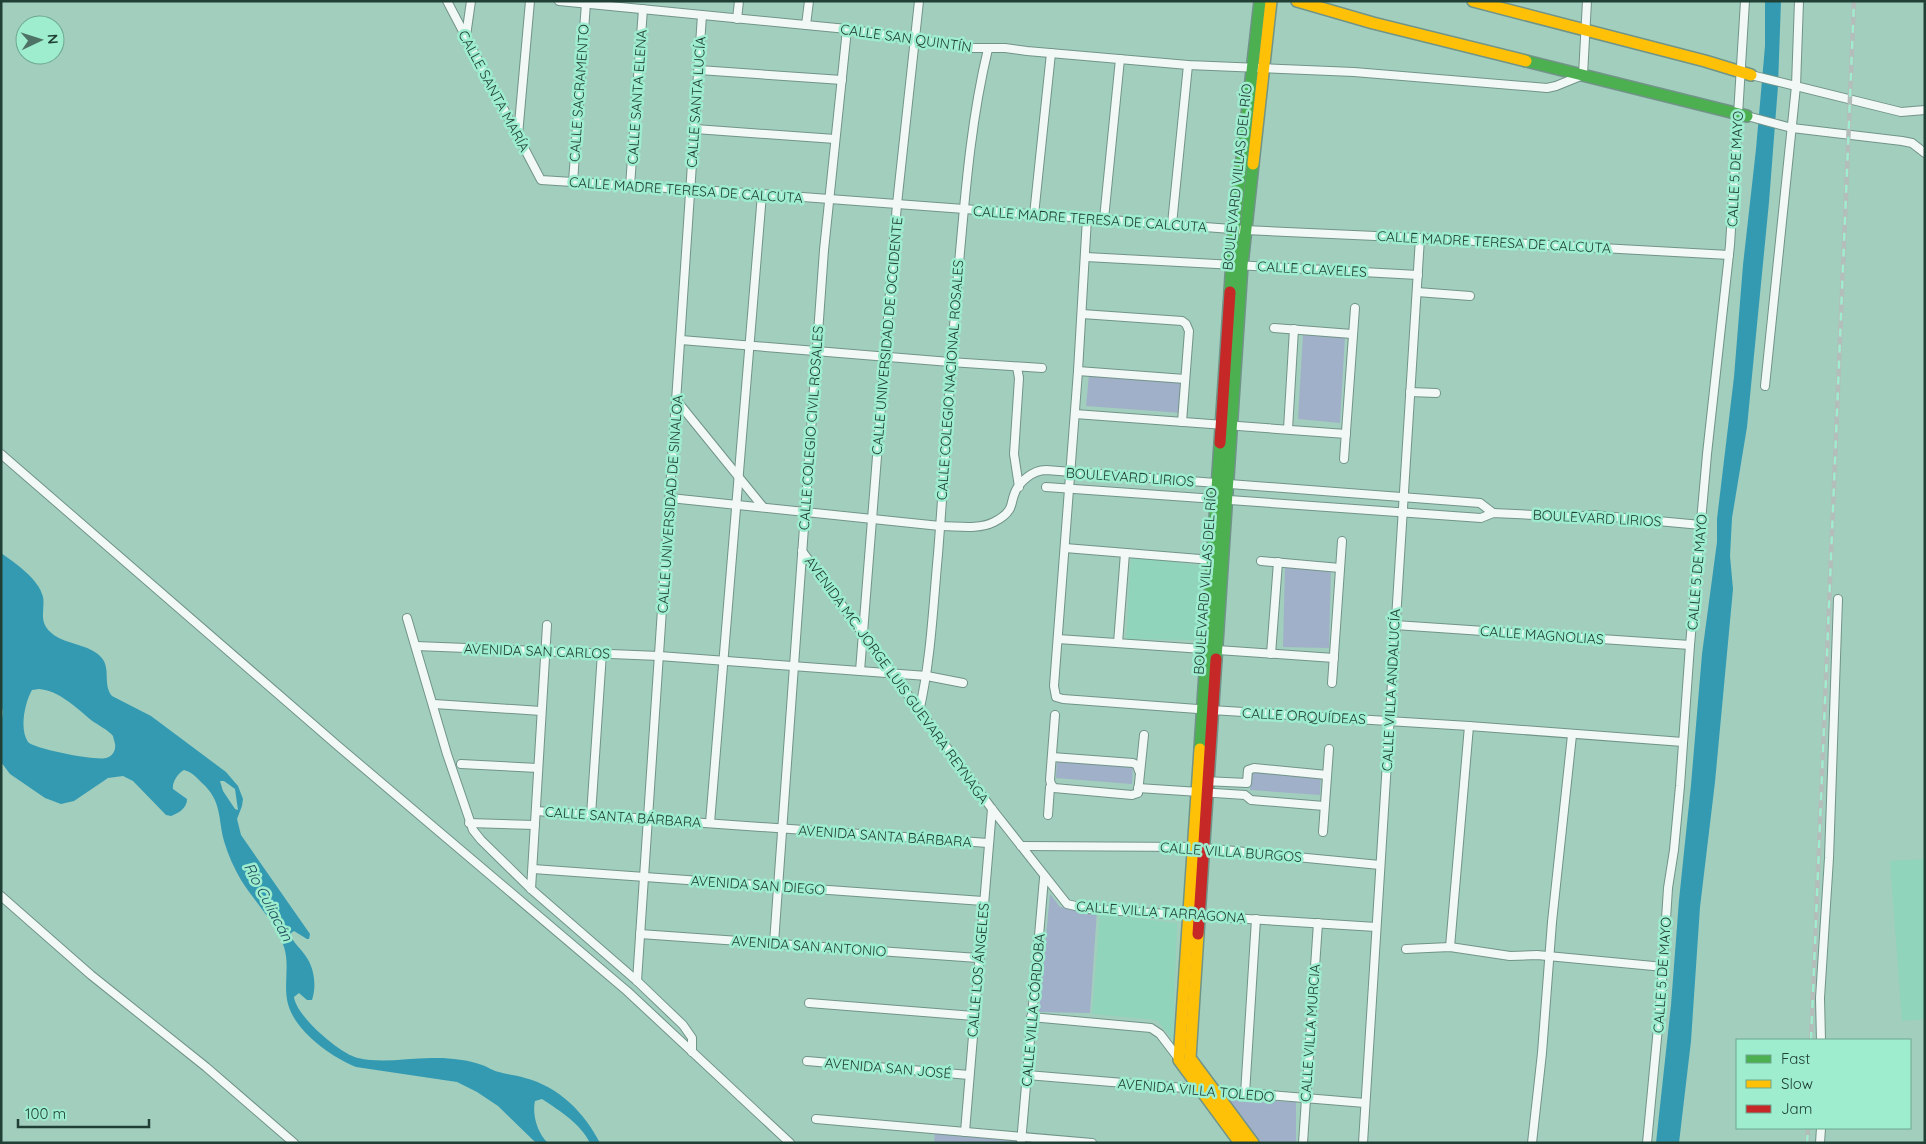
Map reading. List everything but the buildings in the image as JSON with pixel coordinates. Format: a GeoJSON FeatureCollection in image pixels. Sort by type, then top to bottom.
{"type":"FeatureCollection","features":[{"type":"Feature","properties":{"kind":"street","name":"CALLE SANTA MARÍA"},"geometry":{"type":"LineString","coordinates":[[447,1],[541,180]]}},
{"type":"Feature","properties":{"kind":"street"},"geometry":{"type":"LineString","coordinates":[[466,37],[471,1]]}},
{"type":"Feature","properties":{"kind":"street"},"geometry":{"type":"LineString","coordinates":[[518,135],[530,1]]}},
{"type":"Feature","properties":{"kind":"street","name":"CALLE SAN QUINTÍN"},"geometry":{"type":"LineString","coordinates":[[559,1],[847,29],[972,48],[1005,48],[1188,65],[1354,72],[1547,88],[1583,75]]}},
{"type":"Feature","properties":{"kind":"street"},"geometry":{"type":"LineString","coordinates":[[737,18],[739,1]]}},
{"type":"Feature","properties":{"kind":"street"},"geometry":{"type":"LineString","coordinates":[[806,25],[809,1]]}},
{"type":"Feature","properties":{"kind":"street","name":"CALLE UNIVERSIDAD DE OCCIDENTE"},"geometry":{"type":"LineString","coordinates":[[860,671],[897,204],[920,1]]}},
{"type":"Feature","properties":{"kind":"street","name":"BOULEVARD VILLAS DEL RÍO"},"geometry":{"type":"LineString","coordinates":[[1259,68],[1260,1]]}},
{"type":"Feature","properties":{"kind":"street","name":"BOULEVARD VILLAS DEL RÍO"},"geometry":{"type":"LineString","coordinates":[[1253,1143],[1190,1058],[1194,915],[1237,265],[1239,173],[1271,1]]}},
{"type":"Feature","properties":{"kind":"street"},"geometry":{"type":"LineString","coordinates":[[1297,1],[1373,23],[1790,127],[1912,143],[1925,153]]}},
{"type":"Feature","properties":{"kind":"street"},"geometry":{"type":"LineString","coordinates":[[1473,1],[1786,84],[1901,112],[1925,110]]}},
{"type":"Feature","properties":{"kind":"street"},"geometry":{"type":"LineString","coordinates":[[1583,75],[1587,1]]}},
{"type":"Feature","properties":{"kind":"street","name":"CALLE 5 DE MAYO"},"geometry":{"type":"LineString","coordinates":[[1647,1143],[1664,967],[1668,888],[1674,850],[1701,525],[1746,73],[1745,1]]}},
{"type":"Feature","properties":{"kind":"street"},"geometry":{"type":"LineString","coordinates":[[1764,386],[1790,127],[1796,86],[1799,1]]}},
{"type":"Feature","properties":{"kind":"street","name":"CALLE SACRAMENTO"},"geometry":{"type":"LineString","coordinates":[[573,182],[586,4]]}},
{"type":"Feature","properties":{"kind":"street","name":"CALLE SANTA ELENA"},"geometry":{"type":"LineString","coordinates":[[630,186],[643,9]]}},
{"type":"Feature","properties":{"kind":"street","name":"CALLE SANTA LUCÍA"},"geometry":{"type":"LineString","coordinates":[[691,190],[702,15]]}},
{"type":"Feature","properties":{"kind":"street","name":"CALLE COLEGIO CIVIL ROSALES"},"geometry":{"type":"LineString","coordinates":[[774,943],[829,199],[847,29]]}},
{"type":"Feature","properties":{"kind":"street","name":"CALLE COLEGIO NACIONAL ROSALES"},"geometry":{"type":"LineString","coordinates":[[919,712],[927,676],[963,210],[975,114],[988,49]]}},
{"type":"Feature","properties":{"kind":"street"},"geometry":{"type":"LineString","coordinates":[[1034,215],[1050,53]]}},
{"type":"Feature","properties":{"kind":"street"},"geometry":{"type":"LineString","coordinates":[[1104,219],[1120,59]]}},
{"type":"Feature","properties":{"kind":"street"},"geometry":{"type":"LineString","coordinates":[[1172,224],[1188,65]]}},
{"type":"Feature","properties":{"kind":"street"},"geometry":{"type":"LineString","coordinates":[[698,70],[842,80]]}},
{"type":"Feature","properties":{"kind":"street"},"geometry":{"type":"LineString","coordinates":[[695,129],[835,139]]}},
{"type":"Feature","properties":{"kind":"street","name":"CALLE MADRE TERESA DE CALCUTA"},"geometry":{"type":"LineString","coordinates":[[541,180],[762,194],[1239,230],[1420,238],[1729,256]]}},
{"type":"Feature","properties":{"kind":"street","name":"CALLE UNIVERSIDAD DE SINALOA"},"geometry":{"type":"LineString","coordinates":[[637,981],[691,190]]}},
{"type":"Feature","properties":{"kind":"street"},"geometry":{"type":"LineString","coordinates":[[710,823],[762,194]]}},
{"type":"Feature","properties":{"kind":"street"},"geometry":{"type":"LineString","coordinates":[[1087,218],[1086,256],[1058,639],[1334,658]]}},
{"type":"Feature","properties":{"kind":"street","name":"CALLE VILLA ANDALUCÍA"},"geometry":{"type":"LineString","coordinates":[[1363,1143],[1420,238]]}},
{"type":"Feature","properties":{"kind":"street","name":"CALLE CLAVELES"},"geometry":{"type":"LineString","coordinates":[[1086,256],[1418,275]]}},
{"type":"Feature","properties":{"kind":"street"},"geometry":{"type":"LineString","coordinates":[[1417,292],[1470,296]]}},
{"type":"Feature","properties":{"kind":"street"},"geometry":{"type":"LineString","coordinates":[[1344,460],[1354,308]]}},
{"type":"Feature","properties":{"kind":"street"},"geometry":{"type":"LineString","coordinates":[[1082,314],[1182,321],[1186,324],[1189,331],[1182,422]]}},
{"type":"Feature","properties":{"kind":"street"},"geometry":{"type":"LineString","coordinates":[[1274,328],[1352,334]]}},
{"type":"Feature","properties":{"kind":"street"},"geometry":{"type":"LineString","coordinates":[[1288,429],[1294,329]]}},
{"type":"Feature","properties":{"kind":"street"},"geometry":{"type":"LineString","coordinates":[[681,340],[1042,368]]}},
{"type":"Feature","properties":{"kind":"street"},"geometry":{"type":"LineString","coordinates":[[1017,367],[1019,378],[1014,454],[1019,487]]}},
{"type":"Feature","properties":{"kind":"street"},"geometry":{"type":"LineString","coordinates":[[1078,371],[1185,379]]}},
{"type":"Feature","properties":{"kind":"street"},"geometry":{"type":"LineString","coordinates":[[1410,392],[1436,394]]}},
{"type":"Feature","properties":{"kind":"street"},"geometry":{"type":"LineString","coordinates":[[677,401],[763,507]]}},
{"type":"Feature","properties":{"kind":"street"},"geometry":{"type":"LineString","coordinates":[[1075,414],[1346,434]]}},
{"type":"Feature","properties":{"kind":"street"},"geometry":{"type":"LineString","coordinates":[[1,454],[338,746],[627,991],[790,1143]]}},
{"type":"Feature","properties":{"kind":"street","name":"BOULEVARD LIRIOS"},"geometry":{"type":"LineString","coordinates":[[670,498],[940,526],[980,527],[995,522],[1010,509],[1014,493],[1039,470],[1480,503],[1493,513]]}},
{"type":"Feature","properties":{"kind":"street","name":"BOULEVARD LIRIOS"},"geometry":{"type":"LineString","coordinates":[[1046,487],[1481,518],[1493,513],[1575,517],[1593,515],[1701,525]]}},
{"type":"Feature","properties":{"kind":"street","name":"BOULEVARD VILLAS DEL RÍO"},"geometry":{"type":"LineString","coordinates":[[1211,649],[1212,560],[1221,499]]}},
{"type":"Feature","properties":{"kind":"street"},"geometry":{"type":"LineString","coordinates":[[1332,683],[1342,541]]}},
{"type":"Feature","properties":{"kind":"street"},"geometry":{"type":"LineString","coordinates":[[1065,548],[1212,560]]}},
{"type":"Feature","properties":{"kind":"street","name":"AVENIDA MC. JORGE LUIS GUEVARA REYNAGA"},"geometry":{"type":"LineString","coordinates":[[802,551],[992,809]]}},
{"type":"Feature","properties":{"kind":"street"},"geometry":{"type":"LineString","coordinates":[[1118,643],[1125,553]]}},
{"type":"Feature","properties":{"kind":"street"},"geometry":{"type":"LineString","coordinates":[[1261,561],[1340,568]]}},
{"type":"Feature","properties":{"kind":"street"},"geometry":{"type":"LineString","coordinates":[[1271,654],[1278,562]]}},
{"type":"Feature","properties":{"kind":"street"},"geometry":{"type":"LineString","coordinates":[[1821,1039],[1820,998],[1829,858],[1838,599]]}},
{"type":"Feature","properties":{"kind":"street"},"geometry":{"type":"LineString","coordinates":[[407,618],[469,823],[481,840],[532,889],[637,981],[689,1031],[692,1041],[692,1052]]}},
{"type":"Feature","properties":{"kind":"street","name":"CALLE SANTA BÁRBARA"},"geometry":{"type":"LineString","coordinates":[[532,889],[547,625]]}},
{"type":"Feature","properties":{"kind":"street","name":"CALLE MAGNOLIAS"},"geometry":{"type":"LineString","coordinates":[[1395,625],[1690,645]]}},
{"type":"Feature","properties":{"kind":"street","name":"CALLE ORQUÍDEAS"},"geometry":{"type":"LineString","coordinates":[[1058,639],[1054,695],[1060,699],[1207,710],[1390,720],[1683,742]]}},
{"type":"Feature","properties":{"kind":"street","name":"AVENIDA SAN CARLOS"},"geometry":{"type":"LineString","coordinates":[[416,646],[723,660],[927,676],[963,683]]}},
{"type":"Feature","properties":{"kind":"street"},"geometry":{"type":"LineString","coordinates":[[591,815],[602,653]]}},
{"type":"Feature","properties":{"kind":"street"},"geometry":{"type":"LineString","coordinates":[[434,704],[541,711]]}},
{"type":"Feature","properties":{"kind":"street"},"geometry":{"type":"LineString","coordinates":[[1055,715],[1052,757],[1055,787]]}},
{"type":"Feature","properties":{"kind":"street"},"geometry":{"type":"LineString","coordinates":[[1450,947],[1469,726]]}},
{"type":"Feature","properties":{"kind":"street"},"geometry":{"type":"LineString","coordinates":[[1048,815],[1050,787],[1138,794],[1144,735]]}},
{"type":"Feature","properties":{"kind":"street"},"geometry":{"type":"LineString","coordinates":[[1532,1143],[1572,735]]}},
{"type":"Feature","properties":{"kind":"street"},"geometry":{"type":"LineString","coordinates":[[1322,832],[1329,749]]}},
{"type":"Feature","properties":{"kind":"street"},"geometry":{"type":"LineString","coordinates":[[1052,757],[1133,763],[1138,767],[1139,772]]}},
{"type":"Feature","properties":{"kind":"street"},"geometry":{"type":"LineString","coordinates":[[461,764],[538,768]]}},
{"type":"Feature","properties":{"kind":"street"},"geometry":{"type":"LineString","coordinates":[[1138,788],[1247,783],[1248,770],[1254,768],[1327,775]]}},
{"type":"Feature","properties":{"kind":"street"},"geometry":{"type":"LineString","coordinates":[[1202,786],[1245,795],[1251,800],[1324,806]]}},
{"type":"Feature","properties":{"kind":"street","name":"CALLE LOS ÁNGELES"},"geometry":{"type":"LineString","coordinates":[[965,1132],[978,958],[992,809]]}},
{"type":"Feature","properties":{"kind":"street","name":"CALLE VILLA TARRAGONA"},"geometry":{"type":"LineString","coordinates":[[992,809],[1063,902],[1070,906],[1376,927]]}},
{"type":"Feature","properties":{"kind":"street","name":"CALLE SANTA BÁRBARA"},"geometry":{"type":"LineString","coordinates":[[536,812],[782,828]]}},
{"type":"Feature","properties":{"kind":"street"},"geometry":{"type":"LineString","coordinates":[[469,823],[535,826]]}},
{"type":"Feature","properties":{"kind":"street","name":"AVENIDA SANTA BÁRBARA"},"geometry":{"type":"LineString","coordinates":[[782,828],[988,843]]}},
{"type":"Feature","properties":{"kind":"street","name":"CALLE VILLA BURGOS"},"geometry":{"type":"LineString","coordinates":[[1021,846],[1198,848],[1380,865]]}},
{"type":"Feature","properties":{"kind":"street","name":"AVENIDA SAN DIEGO"},"geometry":{"type":"LineString","coordinates":[[532,868],[983,901]]}},
{"type":"Feature","properties":{"kind":"street","name":"CALLE VILLA CÓRDOBA"},"geometry":{"type":"LineString","coordinates":[[1022,1140],[1044,878]]}},
{"type":"Feature","properties":{"kind":"street"},"geometry":{"type":"LineString","coordinates":[[1,896],[91,975],[206,1067],[294,1143]]}},
{"type":"Feature","properties":{"kind":"street","name":"BOULEVARD VILLAS DEL RÍO"},"geometry":{"type":"LineString","coordinates":[[1179,1060],[1194,915]]}},
{"type":"Feature","properties":{"kind":"street"},"geometry":{"type":"LineString","coordinates":[[1245,1094],[1256,919]]}},
{"type":"Feature","properties":{"kind":"street","name":"CALLE VILLA MURCIA"},"geometry":{"type":"LineString","coordinates":[[1303,1143],[1318,923]]}},
{"type":"Feature","properties":{"kind":"street","name":"AVENIDA SAN ANTONIO"},"geometry":{"type":"LineString","coordinates":[[640,934],[978,958]]}},
{"type":"Feature","properties":{"kind":"street"},"geometry":{"type":"LineString","coordinates":[[1406,949],[1450,947],[1510,956],[1537,955],[1664,967]]}},
{"type":"Feature","properties":{"kind":"street"},"geometry":{"type":"LineString","coordinates":[[810,1003],[974,1016]]}},
{"type":"Feature","properties":{"kind":"street"},"geometry":{"type":"LineString","coordinates":[[1031,1017],[1150,1028],[1160,1034],[1240,1143]]}},
{"type":"Feature","properties":{"kind":"street","name":"AVENIDA SAN JOSÉ"},"geometry":{"type":"LineString","coordinates":[[806,1062],[969,1075]]}},
{"type":"Feature","properties":{"kind":"street","name":"AVENIDA VILLA TOLEDO"},"geometry":{"type":"LineString","coordinates":[[1027,1075],[1365,1103]]}},
{"type":"Feature","properties":{"kind":"street"},"geometry":{"type":"LineString","coordinates":[[816,1119],[965,1132],[1022,1140],[1092,1143]]}},
{"type":"Feature","properties":{"kind":"street"},"geometry":{"type":"LineString","coordinates":[[1820,1143],[1821,1129]]}},
{"type":"Feature","properties":{"kind":"shaded area"},"geometry":{"type":"Polygon","coordinates":[[[1303,334],[1345,336],[1340,423],[1298,419],[1303,334]]]}},
{"type":"Feature","properties":{"kind":"shaded area"},"geometry":{"type":"Polygon","coordinates":[[[1089,375],[1184,382],[1182,413],[1086,406],[1089,375]]]}},
{"type":"Feature","properties":{"kind":"shaded area"},"geometry":{"type":"Polygon","coordinates":[[[1131,556],[1204,566],[1200,640],[1126,639],[1131,556]]]}},
{"type":"Feature","properties":{"kind":"shaded area"},"geometry":{"type":"Polygon","coordinates":[[[1285,566],[1331,567],[1329,648],[1283,647],[1285,566]]]}},
{"type":"Feature","properties":{"kind":"shaded area"},"geometry":{"type":"Polygon","coordinates":[[[1057,759],[1133,765],[1132,784],[1056,778],[1057,759]]]}},
{"type":"Feature","properties":{"kind":"shaded area"},"geometry":{"type":"Polygon","coordinates":[[[1251,769],[1321,774],[1320,795],[1250,790],[1251,769]]]}},
{"type":"Feature","properties":{"kind":"shaded area"},"geometry":{"type":"Polygon","coordinates":[[[1925,859],[1925,1019],[1902,1021],[1890,861],[1925,859]]]}},
{"type":"Feature","properties":{"kind":"shaded area"},"geometry":{"type":"Polygon","coordinates":[[[1050,894],[1060,907],[1097,910],[1090,1013],[1039,1012],[1050,894]]]}},
{"type":"Feature","properties":{"kind":"shaded area"},"geometry":{"type":"Polygon","coordinates":[[[1100,914],[1177,923],[1173,1040],[1157,1020],[1092,1014],[1100,914]]]}},
{"type":"Feature","properties":{"kind":"shaded area"},"geometry":{"type":"Polygon","coordinates":[[[1228,1099],[1296,1102],[1296,1143],[1260,1143],[1228,1099]]]}},
{"type":"Feature","properties":{"kind":"shaded area"},"geometry":{"type":"Polygon","coordinates":[[[935,1131],[1020,1139],[1018,1143],[934,1143],[935,1131]]]}},
{"type":"Feature","properties":{"kind":"water"},"geometry":{"type":"Polygon","coordinates":[[[1765,1],[1781,1],[1778,86],[1769,202],[1747,427],[1732,518],[1730,556],[1733,589],[1715,782],[1700,907],[1691,1041],[1679,1143],[1656,1143],[1671,1005],[1702,654],[1717,542],[1717,519],[1734,377],[1743,265],[1756,149],[1765,46],[1765,1]]]}},
{"type":"Feature","properties":{"kind":"water","name":"Río Culiacán"},"geometry":{"type":"Polygon","coordinates":[[[1,553],[26,572],[41,590],[44,624],[51,633],[94,651],[104,660],[109,691],[112,696],[151,716],[226,772],[238,786],[243,799],[237,819],[241,835],[310,934],[309,939],[294,931],[290,935],[308,960],[312,971],[314,994],[312,1000],[307,1000],[299,993],[294,997],[302,1014],[310,1024],[330,1042],[358,1058],[368,1060],[443,1058],[460,1060],[477,1063],[497,1071],[537,1082],[569,1102],[586,1121],[600,1143],[590,1143],[575,1123],[542,1099],[535,1101],[535,1117],[538,1129],[548,1143],[537,1143],[534,1141],[498,1106],[457,1082],[356,1067],[325,1050],[306,1033],[292,1014],[286,990],[286,954],[284,947],[276,929],[241,880],[227,851],[216,803],[213,796],[198,779],[192,773],[184,770],[178,775],[174,781],[173,789],[187,799],[187,802],[182,810],[171,816],[166,815],[133,781],[123,776],[108,778],[74,801],[61,804],[45,798],[10,774],[1,762],[3,712],[1,704],[1,553]],[[39,689],[32,690],[25,708],[23,723],[25,737],[28,742],[41,748],[79,756],[106,758],[112,754],[115,746],[111,734],[60,696],[39,689]],[[220,781],[223,791],[235,809],[238,810],[235,789],[224,781],[220,781]]]}},
{"type":"Feature","properties":{"kind":"railway"},"geometry":{"type":"LineString","coordinates":[[1811,1039],[1854,1]]}},
{"type":"Feature","properties":{"kind":"railway"},"geometry":{"type":"LineString","coordinates":[[1807,1143],[1808,1129]]}},
{"type":"Feature","properties":{"kind":"traffic: fast"},"geometry":{"type":"LineString","coordinates":[[1230,292],[1234,229],[1260,1]]}},
{"type":"Feature","properties":{"kind":"traffic: fast"},"geometry":{"type":"LineString","coordinates":[[1526,61],[1747,116]]}},
{"type":"Feature","properties":{"kind":"traffic: fast"},"geometry":{"type":"LineString","coordinates":[[1216,659],[1242,265],[1253,164]]}},
{"type":"Feature","properties":{"kind":"traffic: fast"},"geometry":{"type":"LineString","coordinates":[[1200,749],[1220,443]]}},
{"type":"Feature","properties":{"kind":"traffic: slow"},"geometry":{"type":"LineString","coordinates":[[1253,164],[1271,1]]}},
{"type":"Feature","properties":{"kind":"traffic: slow"},"geometry":{"type":"LineString","coordinates":[[1297,1],[1373,23],[1526,61]]}},
{"type":"Feature","properties":{"kind":"traffic: slow"},"geometry":{"type":"LineString","coordinates":[[1473,1],[1705,61],[1751,75]]}},
{"type":"Feature","properties":{"kind":"traffic: slow"},"geometry":{"type":"LineString","coordinates":[[1200,749],[1179,1060],[1240,1143]]}},
{"type":"Feature","properties":{"kind":"traffic: slow"},"geometry":{"type":"LineString","coordinates":[[1198,934],[1190,1058],[1253,1143]]}},
{"type":"Feature","properties":{"kind":"traffic: jam"},"geometry":{"type":"LineString","coordinates":[[1220,443],[1230,292]]}},
{"type":"Feature","properties":{"kind":"traffic: jam"},"geometry":{"type":"LineString","coordinates":[[1198,934],[1216,659]]}}]}
